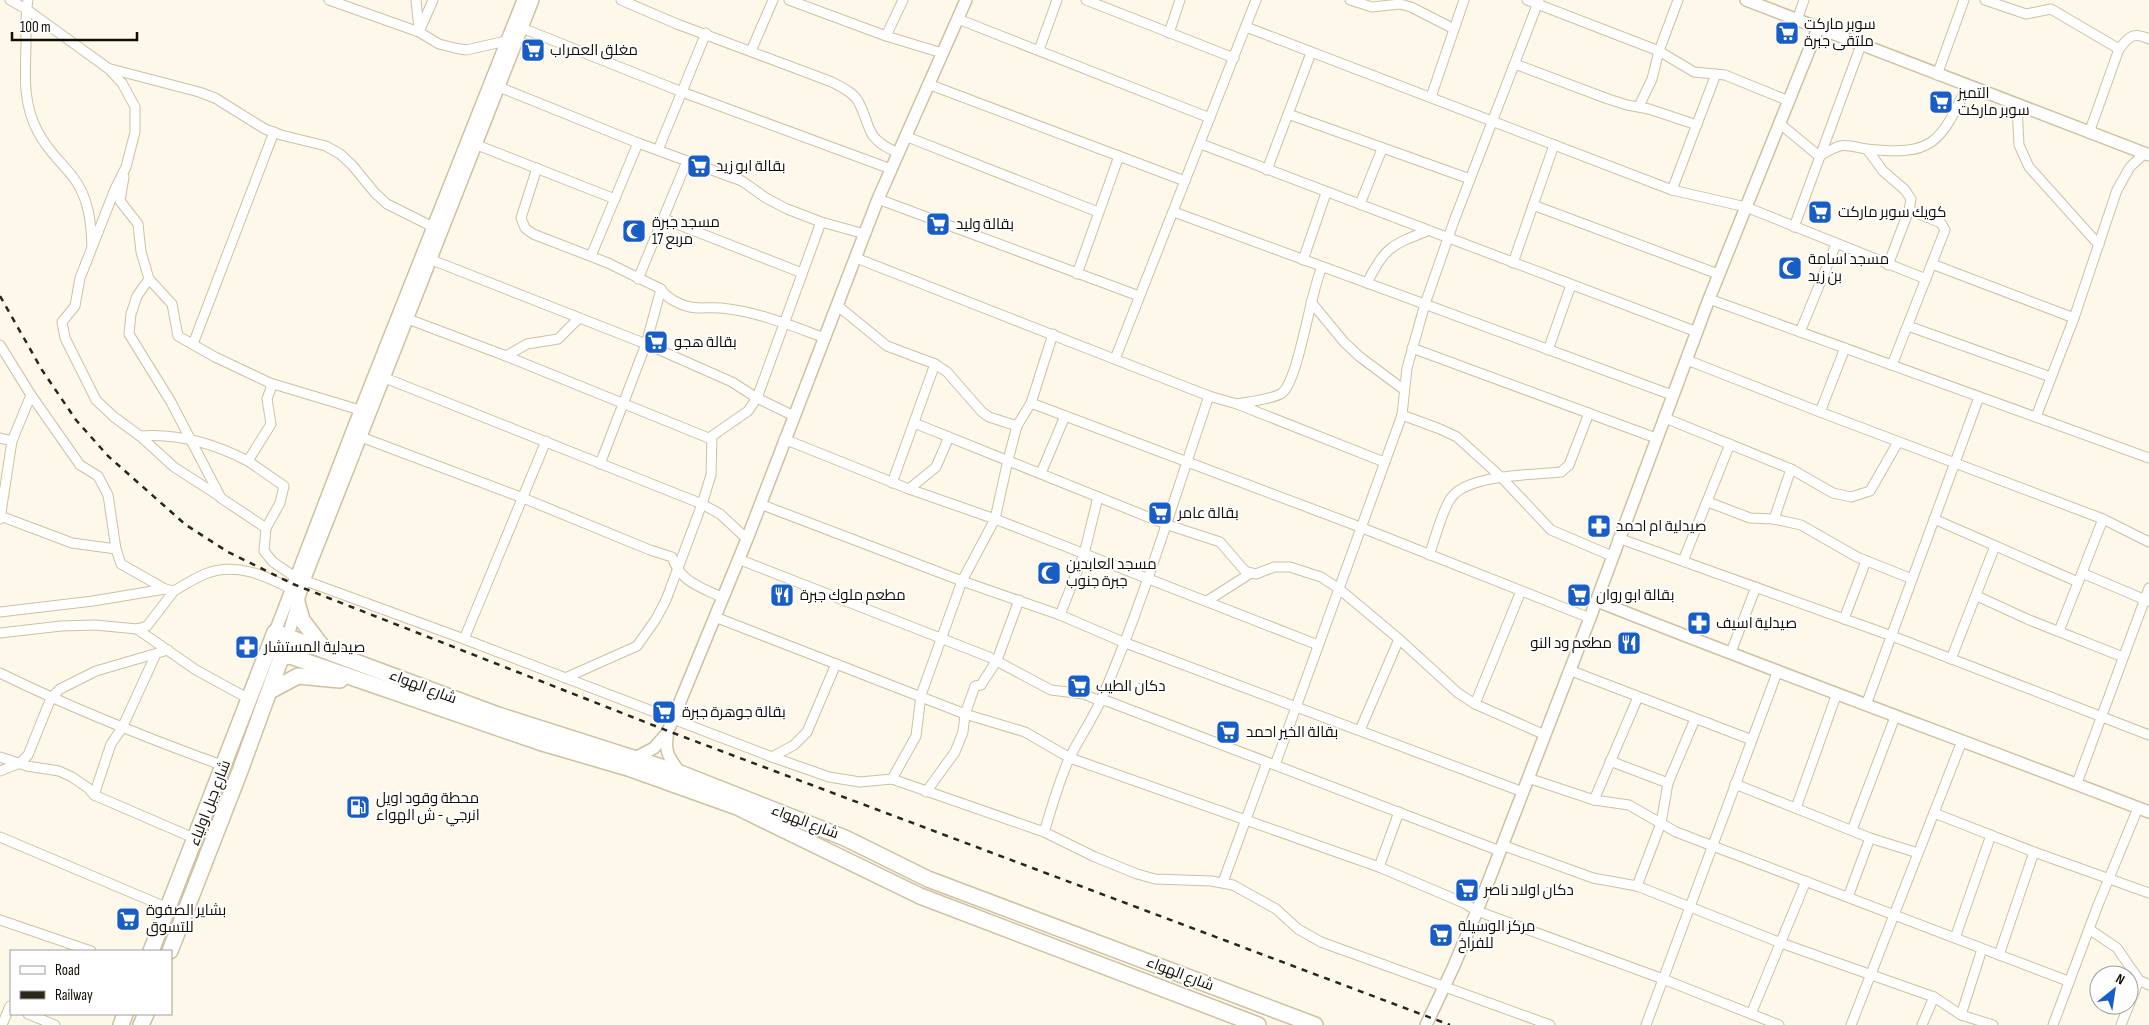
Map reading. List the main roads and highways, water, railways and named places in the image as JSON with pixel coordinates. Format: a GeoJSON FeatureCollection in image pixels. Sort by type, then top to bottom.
{"type":"FeatureCollection","features":[{"type":"Feature","properties":{"kind":"highway"},"geometry":{"type":"LineString","coordinates":[[294,596],[305,625],[325,650]]}},
{"type":"Feature","properties":{"kind":"highway","name":"شارع الهواء"},"geometry":{"type":"LineString","coordinates":[[1258,1025],[920,896],[737,807],[628,768],[539,742],[290,656],[272,654],[282,634],[498,716],[680,773],[845,838],[928,880],[1314,1025]]}},
{"type":"Feature","properties":{"kind":"highway","name":"شارع جبل اولياء"},"geometry":{"type":"LineString","coordinates":[[170,950],[270,690],[272,654]]}},
{"type":"Feature","properties":{"kind":"highway","name":"شارع جبل اولياء"},"geometry":{"type":"LineString","coordinates":[[151,950],[249,699],[272,654]]}},
{"type":"Feature","properties":{"kind":"highway"},"geometry":{"type":"LineString","coordinates":[[270,690],[298,676],[364,683]]}},
{"type":"Feature","properties":{"kind":"railway"},"geometry":{"type":"LineString","coordinates":[[0,296],[42,370],[76,420],[108,456],[186,525],[228,552],[293,584],[668,731],[1450,1025]]}},
{"type":"Feature","properties":{"kind":"place","name":"سوبر ماركت ملتقى جبرة"},"geometry":{"type":"Point","coordinates":[1787,33]}},
{"type":"Feature","properties":{"kind":"place","name":"مغلق العمراب"},"geometry":{"type":"Point","coordinates":[533,50]}},
{"type":"Feature","properties":{"kind":"place","name":"التميز سوبر ماركت"},"geometry":{"type":"Point","coordinates":[1941,102]}},
{"type":"Feature","properties":{"kind":"place","name":"بقالة ابو زيد"},"geometry":{"type":"Point","coordinates":[699,166]}},
{"type":"Feature","properties":{"kind":"place","name":"كويك سوبر ماركت"},"geometry":{"type":"Point","coordinates":[1820,212]}},
{"type":"Feature","properties":{"kind":"place","name":"بقالة وليد"},"geometry":{"type":"Point","coordinates":[938,224]}},
{"type":"Feature","properties":{"kind":"place","name":"مسجد جبرة مربع 17"},"geometry":{"type":"Point","coordinates":[634,231]}},
{"type":"Feature","properties":{"kind":"place","name":"مسجد اسامة بن زيد"},"geometry":{"type":"Point","coordinates":[1790,268]}},
{"type":"Feature","properties":{"kind":"place","name":"بقالة هجو"},"geometry":{"type":"Point","coordinates":[656,342]}},
{"type":"Feature","properties":{"kind":"place","name":"بقالة عامر"},"geometry":{"type":"Point","coordinates":[1160,513]}},
{"type":"Feature","properties":{"kind":"place","name":"صيدلية ام احمد"},"geometry":{"type":"Point","coordinates":[1599,526]}},
{"type":"Feature","properties":{"kind":"place","name":"مسجد العابدين جبرة جنوب"},"geometry":{"type":"Point","coordinates":[1049,573]}},
{"type":"Feature","properties":{"kind":"place","name":"مطعم ملوك جبرة"},"geometry":{"type":"Point","coordinates":[782,595]}},
{"type":"Feature","properties":{"kind":"place","name":"بقالة ابو روان"},"geometry":{"type":"Point","coordinates":[1579,595]}},
{"type":"Feature","properties":{"kind":"place","name":"صيدلية اسيف"},"geometry":{"type":"Point","coordinates":[1699,623]}},
{"type":"Feature","properties":{"kind":"place","name":"مطعم ود النو"},"geometry":{"type":"Point","coordinates":[1629,643]}},
{"type":"Feature","properties":{"kind":"place","name":"صيدلية المستشار"},"geometry":{"type":"Point","coordinates":[247,647]}},
{"type":"Feature","properties":{"kind":"place","name":"دكان الطيب"},"geometry":{"type":"Point","coordinates":[1079,686]}},
{"type":"Feature","properties":{"kind":"place","name":"بقالة جوهرة جبرة"},"geometry":{"type":"Point","coordinates":[664,712]}},
{"type":"Feature","properties":{"kind":"place","name":"بقالة الخير احمد"},"geometry":{"type":"Point","coordinates":[1228,732]}},
{"type":"Feature","properties":{"kind":"place","name":"محطة وقود اويل انرجي - ش الهواء"},"geometry":{"type":"Point","coordinates":[358,807]}},
{"type":"Feature","properties":{"kind":"place","name":"دكان اولاد ناصر"},"geometry":{"type":"Point","coordinates":[1467,890]}},
{"type":"Feature","properties":{"kind":"place","name":"بشاير الصفوة للتسوق"},"geometry":{"type":"Point","coordinates":[128,919]}},
{"type":"Feature","properties":{"kind":"place","name":"مركز الوسيلة للفراخ"},"geometry":{"type":"Point","coordinates":[1441,935]}}]}
